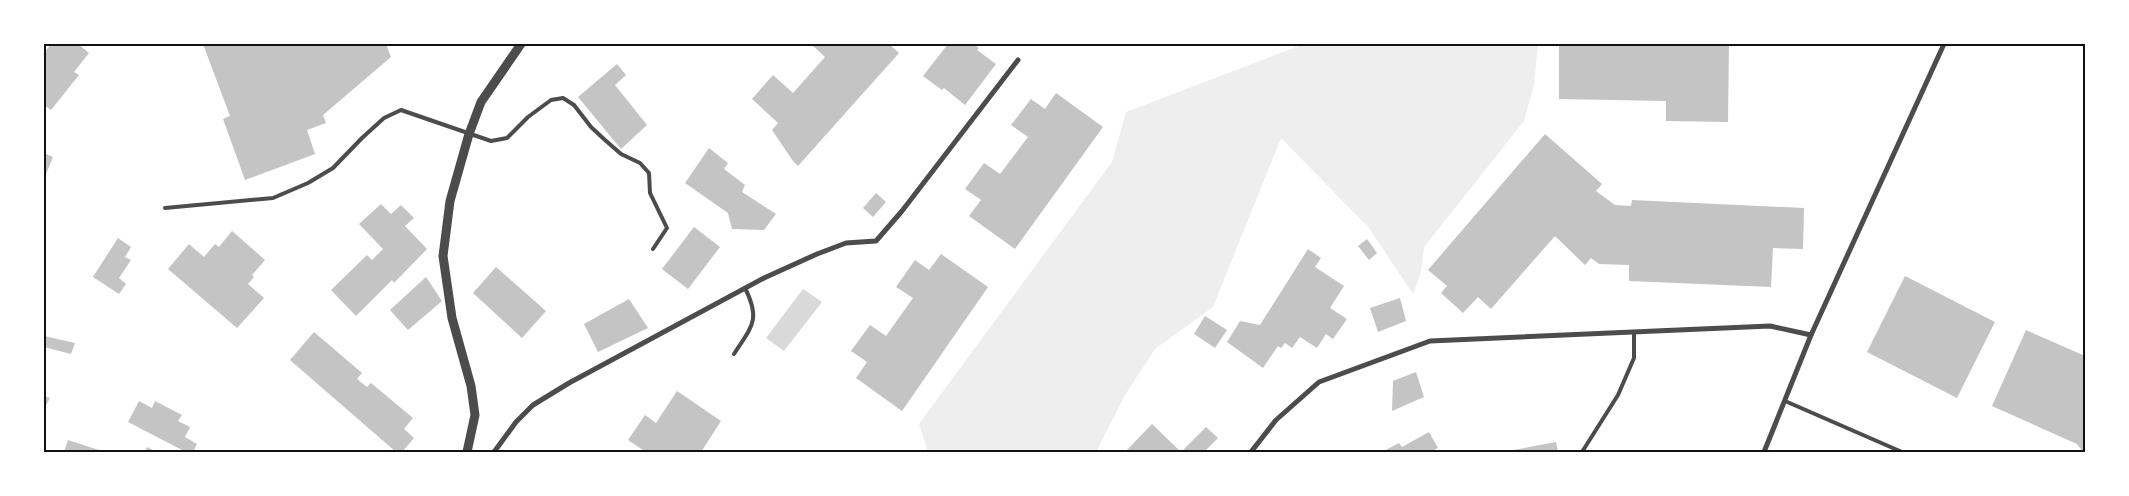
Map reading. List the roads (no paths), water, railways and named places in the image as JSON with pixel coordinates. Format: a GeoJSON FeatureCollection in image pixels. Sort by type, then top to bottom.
{"type":"FeatureCollection","features":[{"type":"Feature","properties":{"kind":"street"},"geometry":{"type":"LineString","coordinates":[[467,452],[475,415],[471,386],[452,318],[443,256],[450,201],[468,134],[480,102],[521,44]]}},
{"type":"Feature","properties":{"kind":"street"},"geometry":{"type":"LineString","coordinates":[[1764,452],[1811,335],[1944,44]]}},
{"type":"Feature","properties":{"kind":"street"},"geometry":{"type":"LineString","coordinates":[[494,452],[516,422],[533,405],[577,378],[745,288],[831,248],[846,243],[876,240],[902,211],[1018,60]]}},
{"type":"Feature","properties":{"kind":"street"},"geometry":{"type":"LineString","coordinates":[[1251,452],[1276,420],[1319,382],[1430,341],[1634,334],[1770,326],[1811,335]]}},
{"type":"Feature","properties":{"kind":"lane"},"geometry":{"type":"LineString","coordinates":[[164,208],[273,198],[308,183],[333,168],[384,118],[401,110],[491,141],[507,138],[528,117],[551,100],[563,98],[574,105],[591,127],[621,154],[640,164],[649,173],[650,193],[667,228],[653,249]]}},
{"type":"Feature","properties":{"kind":"lane"},"geometry":{"type":"LineString","coordinates":[[734,354],[753,325],[753,305],[745,288]]}},
{"type":"Feature","properties":{"kind":"lane"},"geometry":{"type":"LineString","coordinates":[[1582,452],[1618,395],[1634,358],[1634,334]]}},
{"type":"Feature","properties":{"kind":"lane"},"geometry":{"type":"LineString","coordinates":[[1785,401],[1902,452]]}}]}
